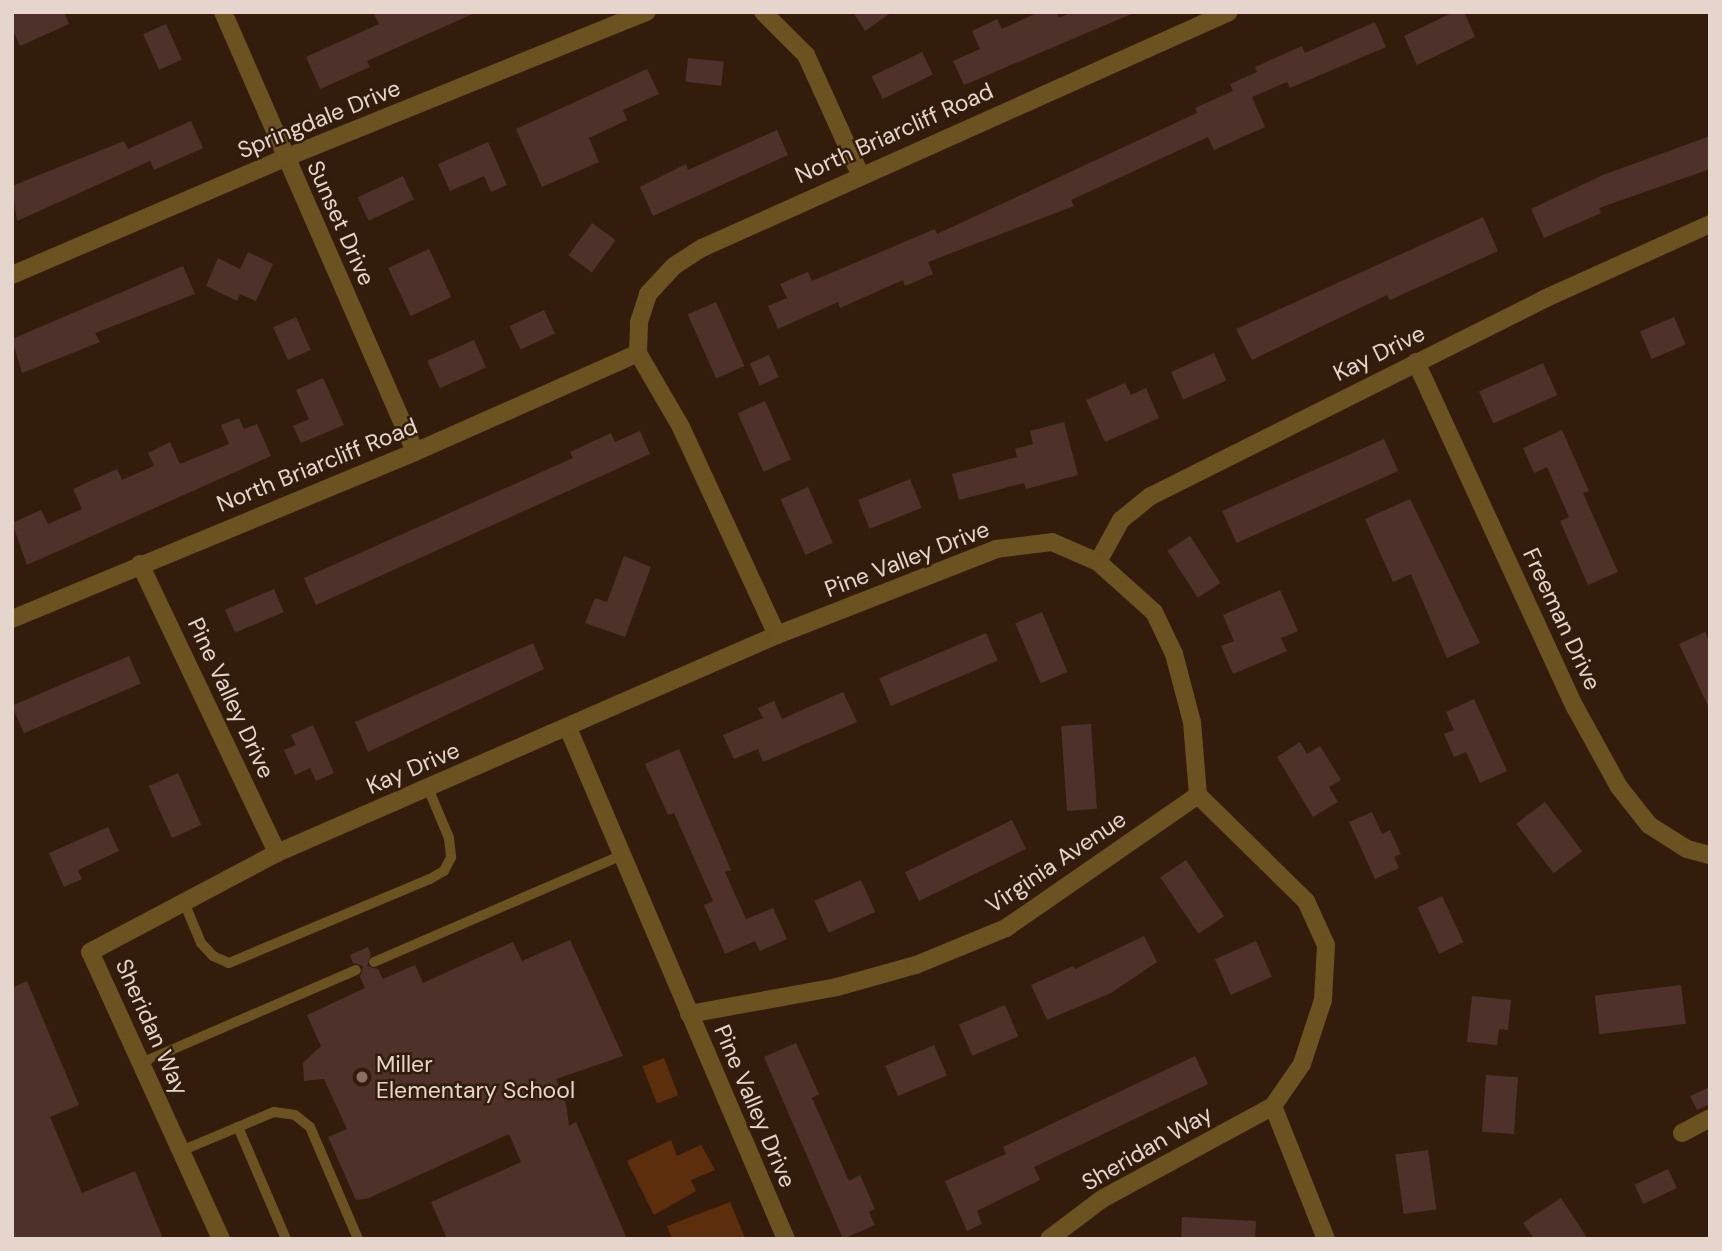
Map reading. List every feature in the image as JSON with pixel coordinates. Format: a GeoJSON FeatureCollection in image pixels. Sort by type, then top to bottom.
{"type":"FeatureCollection","features":[{"type":"Feature","properties":{"kind":"street","name":"Sunset Drive"},"geometry":{"type":"LineString","coordinates":[[223,12],[415,452]]}},
{"type":"Feature","properties":{"kind":"street","name":"Springdale Drive"},"geometry":{"type":"LineString","coordinates":[[12,275],[285,158],[647,12]]}},
{"type":"Feature","properties":{"kind":"street"},"geometry":{"type":"LineString","coordinates":[[763,12],[806,55],[860,174]]}},
{"type":"Feature","properties":{"kind":"street","name":"North Briarcliff Road"},"geometry":{"type":"LineString","coordinates":[[12,619],[415,452],[638,353],[639,322],[648,294],[674,265],[702,248],[860,174],[1228,12]]}},
{"type":"Feature","properties":{"kind":"street","name":"Kay Drive"},"geometry":{"type":"LineString","coordinates":[[1098,562],[1121,520],[1151,496],[1416,362],[1710,224]]}},
{"type":"Feature","properties":{"kind":"street"},"geometry":{"type":"LineString","coordinates":[[638,353],[681,428],[777,635]]}},
{"type":"Feature","properties":{"kind":"street","name":"Freeman Drive"},"geometry":{"type":"LineString","coordinates":[[1416,362],[1575,707],[1619,787],[1650,825],[1687,849],[1710,855]]}},
{"type":"Feature","properties":{"kind":"street","name":"Pine Valley Drive"},"geometry":{"type":"LineString","coordinates":[[786,1239],[568,728],[777,635],[996,549],[1052,542],[1098,562],[1154,612],[1174,654],[1192,722],[1198,795]]}},
{"type":"Feature","properties":{"kind":"street","name":"Pine Valley Drive"},"geometry":{"type":"LineString","coordinates":[[140,564],[277,853]]}},
{"type":"Feature","properties":{"kind":"street","name":"Kay Drive"},"geometry":{"type":"LineString","coordinates":[[277,853],[568,728]]}},
{"type":"Feature","properties":{"kind":"street"},"geometry":{"type":"LineString","coordinates":[[1198,795],[1306,901],[1326,945],[1323,1000],[1302,1064],[1273,1106],[1326,1239]]}},
{"type":"Feature","properties":{"kind":"street","name":"Virginia Avenue"},"geometry":{"type":"LineString","coordinates":[[689,1014],[837,988],[916,965],[1006,928],[1198,795]]}},
{"type":"Feature","properties":{"kind":"street","name":"Sheridan Way"},"geometry":{"type":"LineString","coordinates":[[220,1239],[90,952],[277,853]]}},
{"type":"Feature","properties":{"kind":"street","name":"Sheridan Way"},"geometry":{"type":"LineString","coordinates":[[1049,1239],[1102,1199],[1273,1106]]}},
{"type":"Feature","properties":{"kind":"street"},"geometry":{"type":"LineString","coordinates":[[1682,1133],[1710,1118]]}},
{"type":"Feature","properties":{"kind":"lane"},"geometry":{"type":"LineString","coordinates":[[184,902],[201,943],[213,956],[229,963],[430,879],[444,871],[451,857],[449,838],[428,788]]}},
{"type":"Feature","properties":{"kind":"lane"},"geometry":{"type":"LineString","coordinates":[[374,962],[622,855]]}},
{"type":"Feature","properties":{"kind":"lane"},"geometry":{"type":"LineString","coordinates":[[141,1063],[356,970]]}},
{"type":"Feature","properties":{"kind":"lane"},"geometry":{"type":"LineString","coordinates":[[181,1151],[274,1112],[295,1115],[310,1127],[358,1239]]}},
{"type":"Feature","properties":{"kind":"lane"},"geometry":{"type":"LineString","coordinates":[[239,1127],[286,1239]]}},
{"type":"Feature","properties":{"kind":"shaded area"},"geometry":{"type":"Polygon","coordinates":[[[664,1058],[678,1095],[657,1104],[643,1066],[664,1058]]]}},
{"type":"Feature","properties":{"kind":"shaded area"},"geometry":{"type":"Polygon","coordinates":[[[671,1140],[677,1156],[701,1145],[715,1170],[691,1180],[696,1191],[654,1215],[627,1161],[671,1140]]]}},
{"type":"Feature","properties":{"kind":"shaded area"},"geometry":{"type":"Polygon","coordinates":[[[730,1202],[745,1238],[672,1239],[667,1226],[730,1202]]]}},
{"type":"Feature","properties":{"kind":"building"},"geometry":{"type":"Polygon","coordinates":[[[12,12],[64,12],[69,24],[20,46],[12,29],[12,12]]]}},
{"type":"Feature","properties":{"kind":"building"},"geometry":{"type":"Polygon","coordinates":[[[373,12],[477,12],[367,61],[370,67],[320,89],[306,57],[379,24],[373,12]]]}},
{"type":"Feature","properties":{"kind":"building"},"geometry":{"type":"Polygon","coordinates":[[[853,12],[892,12],[865,31],[853,12]]]}},
{"type":"Feature","properties":{"kind":"building"},"geometry":{"type":"Polygon","coordinates":[[[1039,12],[1057,12],[1059,18],[1072,12],[1136,12],[964,85],[953,61],[980,49],[972,31],[997,19],[1002,29],[1039,12]]]}},
{"type":"Feature","properties":{"kind":"building"},"geometry":{"type":"Polygon","coordinates":[[[1454,12],[1464,12],[1475,37],[1417,65],[1404,36],[1454,12]]]}},
{"type":"Feature","properties":{"kind":"building"},"geometry":{"type":"Polygon","coordinates":[[[1375,22],[1386,47],[1290,88],[1287,82],[1252,97],[1265,127],[1214,150],[1208,137],[1071,200],[1074,206],[928,262],[933,274],[905,286],[903,280],[840,308],[838,302],[778,329],[768,306],[787,298],[780,284],[808,272],[812,281],[935,229],[937,234],[1197,113],[1195,108],[1233,91],[1230,84],[1257,72],[1255,67],[1302,46],[1305,53],[1375,22]]]}},
{"type":"Feature","properties":{"kind":"building"},"geometry":{"type":"Polygon","coordinates":[[[166,24],[182,60],[159,70],[143,34],[166,24]]]}},
{"type":"Feature","properties":{"kind":"building"},"geometry":{"type":"Polygon","coordinates":[[[922,52],[933,74],[883,99],[872,77],[922,52]]]}},
{"type":"Feature","properties":{"kind":"building"},"geometry":{"type":"Polygon","coordinates":[[[688,58],[724,62],[721,86],[685,82],[688,58]]]}},
{"type":"Feature","properties":{"kind":"building"},"geometry":{"type":"Polygon","coordinates":[[[647,69],[659,94],[623,110],[627,120],[589,138],[599,162],[542,187],[516,129],[647,69]]]}},
{"type":"Feature","properties":{"kind":"building"},"geometry":{"type":"Polygon","coordinates":[[[191,121],[203,148],[154,170],[150,161],[17,221],[12,186],[124,141],[128,149],[191,121]]]}},
{"type":"Feature","properties":{"kind":"building"},"geometry":{"type":"Polygon","coordinates":[[[777,130],[788,155],[653,216],[640,187],[686,164],[688,170],[777,130]]]}},
{"type":"Feature","properties":{"kind":"building"},"geometry":{"type":"Polygon","coordinates":[[[1710,136],[1710,169],[1599,208],[1601,213],[1544,238],[1531,209],[1603,175],[1710,136]]]}},
{"type":"Feature","properties":{"kind":"building"},"geometry":{"type":"Polygon","coordinates":[[[488,142],[507,185],[491,192],[484,176],[450,191],[438,164],[488,142]]]}},
{"type":"Feature","properties":{"kind":"building"},"geometry":{"type":"Polygon","coordinates":[[[403,176],[414,200],[369,221],[358,197],[403,176]]]}},
{"type":"Feature","properties":{"kind":"building"},"geometry":{"type":"Polygon","coordinates":[[[1483,217],[1498,251],[1390,300],[1387,295],[1252,360],[1236,329],[1483,217]]]}},
{"type":"Feature","properties":{"kind":"building"},"geometry":{"type":"Polygon","coordinates":[[[592,223],[615,240],[592,272],[568,255],[592,223]]]}},
{"type":"Feature","properties":{"kind":"building"},"geometry":{"type":"Polygon","coordinates":[[[429,249],[451,297],[411,316],[388,268],[429,249]]]}},
{"type":"Feature","properties":{"kind":"building"},"geometry":{"type":"Polygon","coordinates":[[[248,252],[273,264],[256,301],[240,294],[237,301],[206,286],[218,258],[240,269],[248,252]]]}},
{"type":"Feature","properties":{"kind":"building"},"geometry":{"type":"Polygon","coordinates":[[[183,266],[195,294],[95,333],[100,342],[22,373],[12,339],[183,266]]]}},
{"type":"Feature","properties":{"kind":"building"},"geometry":{"type":"Polygon","coordinates":[[[716,302],[744,366],[716,379],[688,315],[716,302]]]}},
{"type":"Feature","properties":{"kind":"building"},"geometry":{"type":"Polygon","coordinates":[[[544,310],[555,334],[521,350],[510,326],[544,310]]]}},
{"type":"Feature","properties":{"kind":"building"},"geometry":{"type":"Polygon","coordinates":[[[296,317],[311,350],[288,360],[273,327],[296,317]]]}},
{"type":"Feature","properties":{"kind":"building"},"geometry":{"type":"Polygon","coordinates":[[[1674,317],[1686,345],[1652,359],[1640,331],[1674,317]]]}},
{"type":"Feature","properties":{"kind":"building"},"geometry":{"type":"Polygon","coordinates":[[[474,340],[486,367],[440,388],[427,361],[474,340]]]}},
{"type":"Feature","properties":{"kind":"building"},"geometry":{"type":"Polygon","coordinates":[[[1214,353],[1226,380],[1183,400],[1171,372],[1214,353]]]}},
{"type":"Feature","properties":{"kind":"building"},"geometry":{"type":"Polygon","coordinates":[[[769,355],[779,377],[760,385],[750,364],[769,355]]]}},
{"type":"Feature","properties":{"kind":"building"},"geometry":{"type":"Polygon","coordinates":[[[1543,363],[1557,395],[1493,423],[1479,391],[1543,363]]]}},
{"type":"Feature","properties":{"kind":"building"},"geometry":{"type":"Polygon","coordinates":[[[323,378],[344,425],[301,443],[293,426],[309,419],[296,390],[323,378]]]}},
{"type":"Feature","properties":{"kind":"building"},"geometry":{"type":"Polygon","coordinates":[[[1125,383],[1131,395],[1146,388],[1159,418],[1105,442],[1086,400],[1125,383]]]}},
{"type":"Feature","properties":{"kind":"building"},"geometry":{"type":"Polygon","coordinates":[[[765,401],[791,459],[764,472],[738,413],[765,401]]]}},
{"type":"Feature","properties":{"kind":"building"},"geometry":{"type":"Polygon","coordinates":[[[239,418],[244,429],[257,424],[271,456],[27,565],[12,523],[41,510],[48,524],[82,509],[73,489],[117,469],[122,480],[154,466],[148,453],[170,442],[180,464],[229,444],[221,425],[239,418]]]}},
{"type":"Feature","properties":{"kind":"building"},"geometry":{"type":"Polygon","coordinates":[[[1064,422],[1078,475],[1026,489],[1024,483],[959,500],[952,474],[1017,457],[1015,449],[1033,444],[1030,431],[1064,422]]]}},
{"type":"Feature","properties":{"kind":"building"},"geometry":{"type":"Polygon","coordinates":[[[1562,430],[1589,491],[1583,493],[1618,572],[1588,585],[1560,521],[1569,517],[1547,467],[1534,473],[1523,448],[1562,430]]]}},
{"type":"Feature","properties":{"kind":"building"},"geometry":{"type":"Polygon","coordinates":[[[640,431],[650,454],[316,605],[304,578],[573,458],[570,452],[611,433],[615,442],[640,431]]]}},
{"type":"Feature","properties":{"kind":"building"},"geometry":{"type":"Polygon","coordinates":[[[1384,439],[1398,471],[1237,543],[1222,511],[1384,439]]]}},
{"type":"Feature","properties":{"kind":"building"},"geometry":{"type":"Polygon","coordinates":[[[910,479],[922,508],[870,529],[858,500],[910,479]]]}},
{"type":"Feature","properties":{"kind":"building"},"geometry":{"type":"Polygon","coordinates":[[[808,487],[833,543],[805,555],[781,499],[808,487]]]}},
{"type":"Feature","properties":{"kind":"building"},"geometry":{"type":"Polygon","coordinates":[[[1410,499],[1480,643],[1447,658],[1411,574],[1393,582],[1365,519],[1410,499]]]}},
{"type":"Feature","properties":{"kind":"building"},"geometry":{"type":"Polygon","coordinates":[[[1190,536],[1220,583],[1198,598],[1167,551],[1190,536]]]}},
{"type":"Feature","properties":{"kind":"building"},"geometry":{"type":"Polygon","coordinates":[[[624,556],[651,567],[625,637],[585,623],[595,598],[607,602],[624,556]]]}},
{"type":"Feature","properties":{"kind":"building"},"geometry":{"type":"Polygon","coordinates":[[[274,589],[284,612],[235,633],[225,610],[274,589]]]}},
{"type":"Feature","properties":{"kind":"building"},"geometry":{"type":"Polygon","coordinates":[[[1280,590],[1298,631],[1281,638],[1287,651],[1233,674],[1221,646],[1234,641],[1223,615],[1280,590]]]}},
{"type":"Feature","properties":{"kind":"building"},"geometry":{"type":"Polygon","coordinates":[[[1042,612],[1067,672],[1041,683],[1015,623],[1042,612]]]}},
{"type":"Feature","properties":{"kind":"building"},"geometry":{"type":"Polygon","coordinates":[[[1705,632],[1710,642],[1710,710],[1679,644],[1705,632]]]}},
{"type":"Feature","properties":{"kind":"building"},"geometry":{"type":"Polygon","coordinates":[[[986,633],[998,661],[891,706],[879,678],[986,633]]]}},
{"type":"Feature","properties":{"kind":"building"},"geometry":{"type":"Polygon","coordinates":[[[533,643],[544,669],[368,752],[355,722],[533,643]]]}},
{"type":"Feature","properties":{"kind":"building"},"geometry":{"type":"Polygon","coordinates":[[[129,656],[141,684],[24,733],[12,706],[129,656]]]}},
{"type":"Feature","properties":{"kind":"building"},"geometry":{"type":"Polygon","coordinates":[[[843,692],[857,722],[763,762],[758,749],[734,759],[723,735],[763,718],[758,708],[774,701],[782,719],[843,692]]]}},
{"type":"Feature","properties":{"kind":"building"},"geometry":{"type":"Polygon","coordinates":[[[1474,699],[1507,771],[1480,783],[1466,752],[1454,757],[1444,734],[1454,730],[1446,712],[1474,699]]]}},
{"type":"Feature","properties":{"kind":"building"},"geometry":{"type":"Polygon","coordinates":[[[1091,724],[1097,809],[1067,811],[1061,726],[1091,724]]]}},
{"type":"Feature","properties":{"kind":"building"},"geometry":{"type":"Polygon","coordinates":[[[313,725],[334,773],[316,781],[310,768],[295,775],[284,750],[296,745],[291,735],[313,725]]]}},
{"type":"Feature","properties":{"kind":"building"},"geometry":{"type":"Polygon","coordinates":[[[1300,742],[1307,754],[1320,746],[1341,780],[1329,787],[1338,802],[1313,817],[1277,757],[1300,742]]]}},
{"type":"Feature","properties":{"kind":"building"},"geometry":{"type":"Polygon","coordinates":[[[679,749],[731,870],[725,872],[746,919],[773,908],[787,939],[760,951],[755,941],[725,954],[704,905],[713,901],[674,813],[668,815],[645,764],[679,749]]]}},
{"type":"Feature","properties":{"kind":"building"},"geometry":{"type":"Polygon","coordinates":[[[178,773],[201,825],[172,838],[149,786],[178,773]]]}},
{"type":"Feature","properties":{"kind":"building"},"geometry":{"type":"Polygon","coordinates":[[[1545,802],[1582,852],[1554,873],[1516,824],[1545,802]]]}},
{"type":"Feature","properties":{"kind":"building"},"geometry":{"type":"Polygon","coordinates":[[[1372,812],[1382,834],[1390,830],[1401,854],[1394,857],[1399,868],[1375,879],[1349,822],[1372,812]]]}},
{"type":"Feature","properties":{"kind":"building"},"geometry":{"type":"Polygon","coordinates":[[[1012,820],[1026,849],[919,901],[905,872],[1012,820]]]}},
{"type":"Feature","properties":{"kind":"building"},"geometry":{"type":"Polygon","coordinates":[[[108,827],[119,851],[78,870],[82,879],[64,887],[49,853],[108,827]]]}},
{"type":"Feature","properties":{"kind":"building"},"geometry":{"type":"Polygon","coordinates":[[[1186,860],[1224,916],[1198,934],[1160,877],[1186,860]]]}},
{"type":"Feature","properties":{"kind":"building"},"geometry":{"type":"Polygon","coordinates":[[[861,880],[875,912],[829,933],[814,901],[861,880]]]}},
{"type":"Feature","properties":{"kind":"building"},"geometry":{"type":"Polygon","coordinates":[[[1442,896],[1464,942],[1439,954],[1418,907],[1442,896]]]}},
{"type":"Feature","properties":{"kind":"building"},"geometry":{"type":"Polygon","coordinates":[[[1144,936],[1157,962],[1111,993],[1047,1020],[1031,985],[1073,966],[1075,969],[1144,936]]]}},
{"type":"Feature","properties":{"kind":"building"},"geometry":{"type":"Polygon","coordinates":[[[570,940],[623,1056],[556,1079],[566,1104],[569,1126],[576,1122],[627,1239],[447,1239],[431,1202],[521,1162],[509,1134],[369,1198],[356,1200],[328,1137],[347,1129],[324,1079],[304,1081],[303,1063],[321,1046],[307,1015],[365,988],[360,977],[363,966],[353,963],[350,955],[368,947],[371,955],[367,966],[378,969],[383,979],[415,965],[423,983],[513,942],[522,961],[570,940]]]}},
{"type":"Feature","properties":{"kind":"building"},"geometry":{"type":"Polygon","coordinates":[[[1256,941],[1272,977],[1231,995],[1215,959],[1256,941]]]}},
{"type":"Feature","properties":{"kind":"building"},"geometry":{"type":"Polygon","coordinates":[[[27,981],[79,1105],[50,1117],[82,1193],[135,1171],[163,1239],[12,1239],[12,988],[27,981]]]}},
{"type":"Feature","properties":{"kind":"building"},"geometry":{"type":"Polygon","coordinates":[[[1681,985],[1686,1024],[1599,1034],[1595,996],[1681,985]]]}},
{"type":"Feature","properties":{"kind":"building"},"geometry":{"type":"Polygon","coordinates":[[[1472,996],[1511,1000],[1508,1030],[1499,1029],[1497,1045],[1467,1042],[1472,996]]]}},
{"type":"Feature","properties":{"kind":"building"},"geometry":{"type":"Polygon","coordinates":[[[1005,1005],[1018,1036],[972,1056],[959,1025],[1005,1005]]]}},
{"type":"Feature","properties":{"kind":"building"},"geometry":{"type":"Polygon","coordinates":[[[796,1043],[819,1094],[812,1098],[849,1181],[860,1175],[875,1209],[869,1212],[875,1225],[843,1239],[764,1057],[796,1043]]]}},
{"type":"Feature","properties":{"kind":"building"},"geometry":{"type":"Polygon","coordinates":[[[934,1045],[947,1075],[898,1096],[885,1066],[934,1045]]]}},
{"type":"Feature","properties":{"kind":"building"},"geometry":{"type":"Polygon","coordinates":[[[1195,1056],[1208,1084],[1034,1167],[1040,1180],[977,1211],[982,1224],[967,1231],[945,1181],[1006,1154],[1003,1147],[1195,1056]]]}},
{"type":"Feature","properties":{"kind":"building"},"geometry":{"type":"Polygon","coordinates":[[[1486,1075],[1518,1077],[1514,1134],[1482,1132],[1486,1075]]]}},
{"type":"Feature","properties":{"kind":"building"},"geometry":{"type":"Polygon","coordinates":[[[1710,1087],[1710,1104],[1697,1110],[1690,1096],[1710,1087]]]}},
{"type":"Feature","properties":{"kind":"building"},"geometry":{"type":"Polygon","coordinates":[[[1428,1150],[1436,1209],[1404,1214],[1395,1155],[1428,1150]]]}},
{"type":"Feature","properties":{"kind":"building"},"geometry":{"type":"Polygon","coordinates":[[[1668,1169],[1677,1188],[1643,1204],[1634,1185],[1668,1169]]]}},
{"type":"Feature","properties":{"kind":"building"},"geometry":{"type":"Polygon","coordinates":[[[1561,1198],[1588,1239],[1534,1239],[1523,1223],[1561,1198]]]}},
{"type":"Feature","properties":{"kind":"building"},"geometry":{"type":"Polygon","coordinates":[[[1182,1217],[1256,1221],[1255,1239],[1181,1239],[1182,1217]]]}},
{"type":"Feature","properties":{"kind":"place","name":"Miller Elementary School"},"geometry":{"type":"Point","coordinates":[362,1077]}}]}
